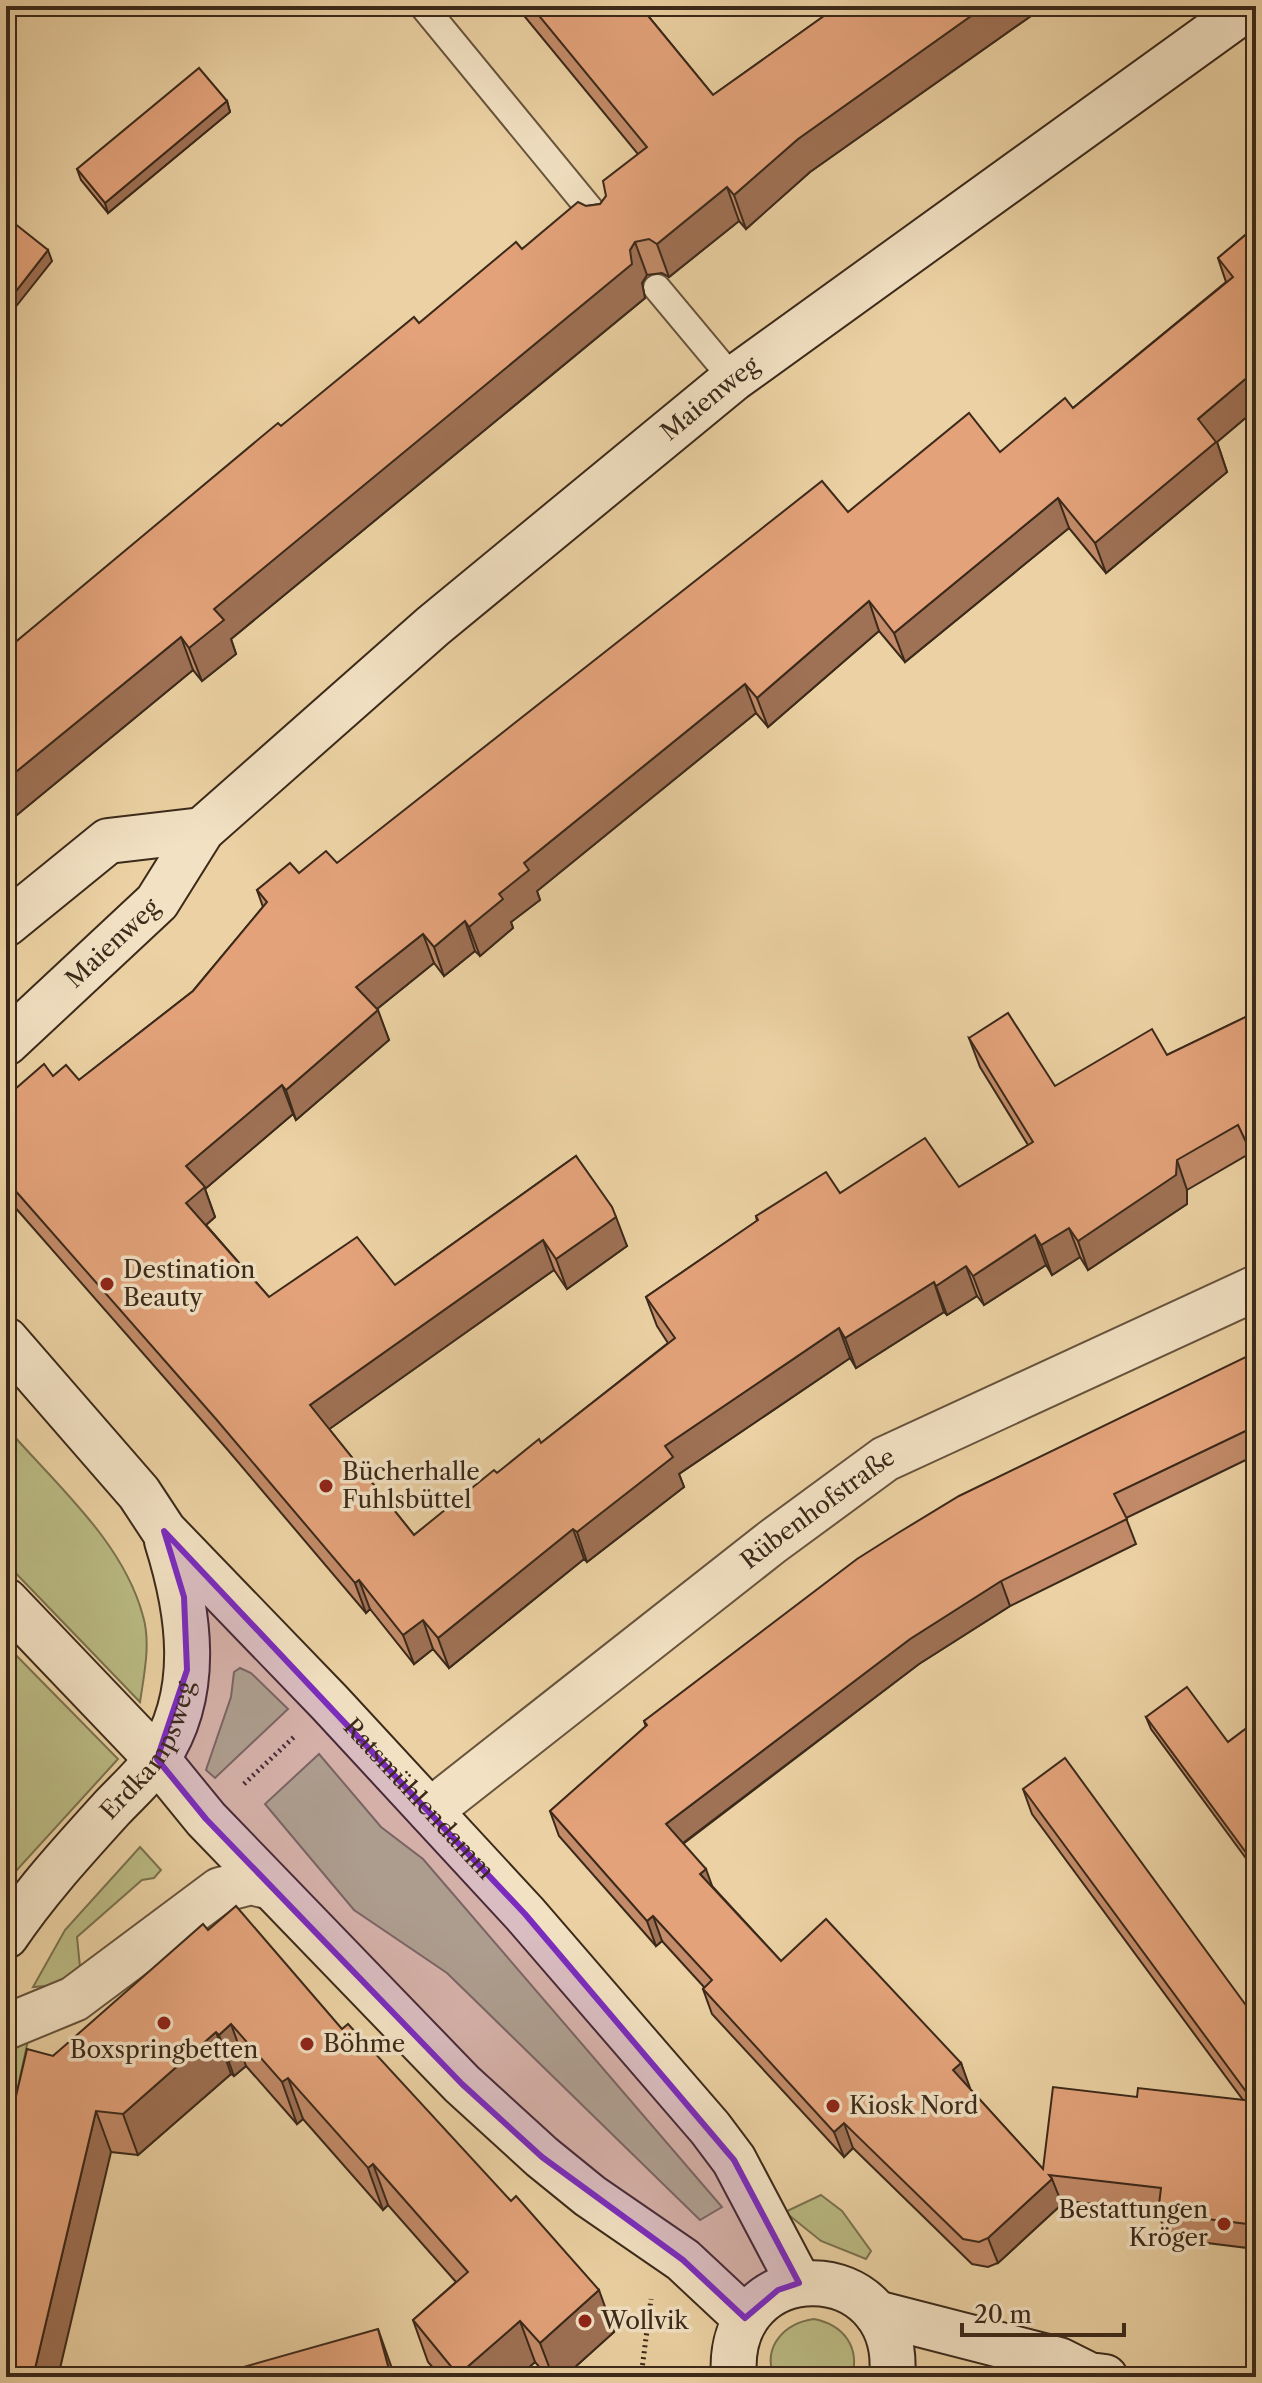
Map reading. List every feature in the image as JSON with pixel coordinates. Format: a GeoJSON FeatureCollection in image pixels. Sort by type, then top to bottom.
{"type":"FeatureCollection","features":[{"type":"Feature","properties":{"kind":"street","name":"Maienweg"},"geometry":{"type":"LineString","coordinates":[[6,1043],[157,902],[202,830],[433,626],[733,379],[1250,6]]}},
{"type":"Feature","properties":{"kind":"street"},"geometry":{"type":"LineString","coordinates":[[6,924],[108,841],[202,830]]}},
{"type":"Feature","properties":{"kind":"street","name":"Rübenhofstraße"},"geometry":{"type":"LineString","coordinates":[[430,1811],[760,1552],[885,1459],[1256,1288]]}},
{"type":"Feature","properties":{"kind":"street","name":"Ratsmühlendamm"},"geometry":{"type":"LineString","coordinates":[[6,1340],[139,1493],[164,1531],[525,1914],[710,2128],[734,2160],[799,2283]]}},
{"type":"Feature","properties":{"kind":"street","name":"Erdkampsweg"},"geometry":{"type":"LineString","coordinates":[[6,1936],[34,1895],[157,1759],[173,1728],[187,1670],[184,1597],[164,1531]]}},
{"type":"Feature","properties":{"kind":"street"},"geometry":{"type":"LineString","coordinates":[[6,1601],[157,1759],[206,1819],[402,2025],[542,2157],[590,2196],[683,2260],[730,2357]]}},
{"type":"Feature","properties":{"kind":"street"},"geometry":{"type":"LineString","coordinates":[[6,2027],[74,1999],[220,1890],[251,1882],[271,1887]]}},
{"type":"Feature","properties":{"kind":"street"},"geometry":{"type":"LineString","coordinates":[[730,2357],[759,2302],[778,2290],[799,2283],[821,2282],[842,2287],[861,2298],[876,2313],[889,2335],[892,2377]]}},
{"type":"Feature","properties":{"kind":"street"},"geometry":{"type":"LineString","coordinates":[[876,2313],[1059,2360],[1092,2376]]}},
{"type":"Feature","properties":{"kind":"lane"},"geometry":{"type":"LineString","coordinates":[[423,6],[603,225]]}},
{"type":"Feature","properties":{"kind":"lane"},"geometry":{"type":"LineString","coordinates":[[657,288],[733,379]]}},
{"type":"Feature","properties":{"kind":"path"},"geometry":{"type":"LineString","coordinates":[[241,1787],[306,1725]]}},
{"type":"Feature","properties":{"kind":"path"},"geometry":{"type":"LineString","coordinates":[[641,2377],[651,2297]]}},
{"type":"Feature","properties":{"kind":"highlighted area"},"geometry":{"type":"Polygon","coordinates":[[[164,1531],[525,1914],[734,2160],[799,2283],[778,2290],[745,2318],[683,2260],[542,2157],[462,2084],[206,1819],[157,1759],[187,1670],[184,1597],[164,1531]]]}},
{"type":"Feature","properties":{"kind":"green space"},"geometry":{"type":"Polygon","coordinates":[[[6,1427],[104,1538],[133,1589],[143,1616],[146,1637],[140,1702],[6,1563],[6,1427]]]}},
{"type":"Feature","properties":{"kind":"green space"},"geometry":{"type":"Polygon","coordinates":[[[6,1645],[118,1759],[6,1882],[6,1645]]]}},
{"type":"Feature","properties":{"kind":"green space"},"geometry":{"type":"Polygon","coordinates":[[[240,1668],[251,1673],[288,1709],[215,1778],[206,1770],[231,1697],[234,1672],[240,1668]]]}},
{"type":"Feature","properties":{"kind":"green space"},"geometry":{"type":"Polygon","coordinates":[[[319,1754],[381,1827],[423,1859],[722,2207],[700,2220],[447,1973],[354,1910],[265,1804],[319,1754]]]}},
{"type":"Feature","properties":{"kind":"green space"},"geometry":{"type":"Polygon","coordinates":[[[140,1847],[161,1870],[154,1878],[142,1880],[77,1937],[81,1977],[59,1985],[33,1987],[65,1930],[140,1847]]]}},
{"type":"Feature","properties":{"kind":"green space"},"geometry":{"type":"Polygon","coordinates":[[[28,2040],[6,2143],[6,2055],[28,2040]]]}},
{"type":"Feature","properties":{"kind":"green space"},"geometry":{"type":"Polygon","coordinates":[[[821,2195],[842,2211],[871,2251],[866,2259],[821,2241],[785,2212],[821,2195]]]}},
{"type":"Feature","properties":{"kind":"green space"},"geometry":{"type":"Polygon","coordinates":[[[814,2319],[834,2326],[847,2339],[854,2356],[852,2377],[774,2377],[771,2355],[779,2338],[794,2325],[814,2319]]]}},
{"type":"Feature","properties":{"kind":"building"},"geometry":{"type":"Polygon","coordinates":[[[531,6],[640,6],[713,95],[838,6],[985,6],[798,139],[734,195],[727,187],[657,244],[649,239],[635,242],[630,250],[632,264],[214,609],[224,620],[189,648],[181,637],[6,780],[6,650],[278,423],[281,426],[414,317],[419,323],[516,242],[522,249],[578,202],[586,206],[600,204],[606,196],[603,181],[647,147],[531,6]]]}},
{"type":"Feature","properties":{"kind":"building"},"geometry":{"type":"Polygon","coordinates":[[[199,68],[227,101],[105,203],[77,169],[199,68]]]}},
{"type":"Feature","properties":{"kind":"building"},"geometry":{"type":"Polygon","coordinates":[[[14,223],[48,250],[6,304],[6,233],[14,223]]]}},
{"type":"Feature","properties":{"kind":"building"},"geometry":{"type":"Polygon","coordinates":[[[1256,226],[1256,352],[1253,355],[1256,370],[1198,419],[1216,442],[1095,543],[1058,498],[894,633],[869,601],[757,698],[745,684],[524,863],[529,870],[499,894],[503,899],[469,927],[465,921],[434,947],[423,934],[356,987],[378,1010],[286,1090],[282,1085],[186,1166],[205,1187],[186,1203],[269,1297],[357,1237],[395,1285],[576,1156],[612,1207],[616,1217],[556,1259],[543,1240],[310,1405],[414,1535],[494,1470],[497,1473],[539,1439],[541,1443],[675,1338],[646,1297],[758,1220],[756,1216],[826,1172],[840,1193],[925,1138],[959,1187],[1033,1142],[969,1038],[1008,1013],[1055,1086],[1152,1029],[1167,1055],[1256,1012],[1256,1139],[1247,1144],[1238,1125],[1177,1160],[1176,1175],[1078,1241],[1069,1228],[1041,1245],[1035,1235],[973,1276],[966,1266],[936,1286],[934,1282],[845,1338],[839,1328],[665,1446],[673,1457],[577,1532],[573,1529],[438,1638],[423,1620],[403,1635],[359,1580],[355,1583],[6,1180],[6,1097],[44,1064],[53,1076],[66,1065],[79,1080],[193,991],[267,902],[257,890],[290,863],[299,873],[326,851],[337,863],[822,481],[848,512],[969,413],[1000,452],[1065,398],[1073,408],[1233,277],[1218,258],[1256,226]]]}},
{"type":"Feature","properties":{"kind":"building"},"geometry":{"type":"Polygon","coordinates":[[[1256,1352],[1256,1426],[1114,1494],[1127,1519],[1001,1581],[910,1639],[666,1824],[706,1869],[700,1874],[781,1961],[826,1919],[961,2063],[953,2070],[1043,2169],[1053,2087],[1137,2097],[1138,2088],[1253,2101],[1023,1789],[1065,1758],[1256,2019],[1256,2225],[1158,2213],[1161,2188],[1049,2175],[1052,2179],[988,2238],[979,2242],[963,2239],[844,2123],[834,2132],[703,1989],[712,1980],[653,1916],[647,1921],[550,1811],[647,1725],[644,1721],[857,1559],[959,1496],[1256,1352]]]}},
{"type":"Feature","properties":{"kind":"building"},"geometry":{"type":"Polygon","coordinates":[[[1187,1687],[1228,1742],[1256,1721],[1256,1866],[1146,1717],[1187,1687]]]}},
{"type":"Feature","properties":{"kind":"building"},"geometry":{"type":"Polygon","coordinates":[[[236,1906],[342,2029],[348,2024],[511,2201],[516,2196],[599,2290],[540,2343],[520,2321],[458,2375],[413,2320],[468,2272],[373,2164],[368,2168],[288,2078],[282,2082],[231,2024],[219,2035],[216,2032],[123,2114],[96,2111],[33,2377],[6,2377],[6,2139],[27,2049],[53,2056],[203,1924],[208,1930],[236,1906]]]}},
{"type":"Feature","properties":{"kind":"building"},"geometry":{"type":"Polygon","coordinates":[[[378,2329],[391,2377],[208,2377],[378,2329]]]}},
{"type":"Feature","properties":{"kind":"place","name":"Destination Beauty"},"geometry":{"type":"Point","coordinates":[107,1284]}},
{"type":"Feature","properties":{"kind":"place","name":"Bücherhalle Fuhlsbüttel"},"geometry":{"type":"Point","coordinates":[326,1486]}},
{"type":"Feature","properties":{"kind":"place","name":"Boxspringbetten"},"geometry":{"type":"Point","coordinates":[164,2023]}},
{"type":"Feature","properties":{"kind":"place","name":"Böhme"},"geometry":{"type":"Point","coordinates":[307,2044]}},
{"type":"Feature","properties":{"kind":"place","name":"Kiosk Nord"},"geometry":{"type":"Point","coordinates":[833,2106]}},
{"type":"Feature","properties":{"kind":"place","name":"Bestattungen Kröger"},"geometry":{"type":"Point","coordinates":[1224,2224]}},
{"type":"Feature","properties":{"kind":"place","name":"Wollvik"},"geometry":{"type":"Point","coordinates":[585,2321]}}]}
